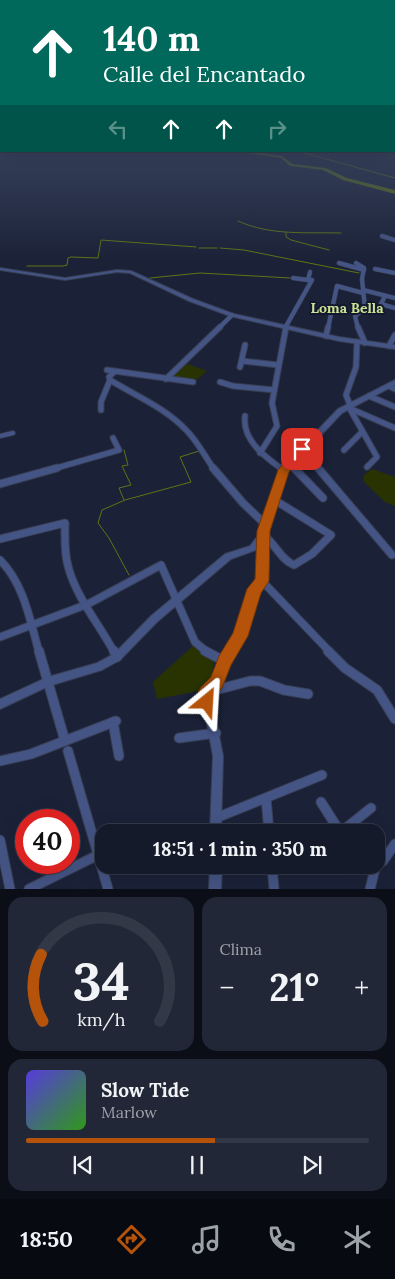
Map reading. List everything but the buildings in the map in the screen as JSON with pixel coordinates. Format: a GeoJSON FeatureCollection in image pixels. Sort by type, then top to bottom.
{"type":"FeatureCollection","features":[{"type":"Feature","properties":{"kind":"street"},"geometry":{"type":"LineString","coordinates":[[382,236],[395,240]]}},
{"type":"Feature","properties":{"kind":"street"},"geometry":{"type":"LineString","coordinates":[[338,263],[364,270]]}},
{"type":"Feature","properties":{"kind":"street"},"geometry":{"type":"LineString","coordinates":[[356,263],[364,268],[364,270]]}},
{"type":"Feature","properties":{"kind":"street"},"geometry":{"type":"LineString","coordinates":[[376,269],[394,273],[395,268]]}},
{"type":"Feature","properties":{"kind":"street"},"geometry":{"type":"LineString","coordinates":[[0,269],[66,279],[117,271],[131,272],[232,315],[326,336],[392,347],[395,334]]}},
{"type":"Feature","properties":{"kind":"street"},"geometry":{"type":"LineString","coordinates":[[364,270],[362,279],[365,308],[354,316],[365,343]]}},
{"type":"Feature","properties":{"kind":"street"},"geometry":{"type":"LineString","coordinates":[[308,280],[310,272]]}},
{"type":"Feature","properties":{"kind":"street"},"geometry":{"type":"LineString","coordinates":[[260,453],[276,426],[272,403],[286,327],[312,280],[293,278]]}},
{"type":"Feature","properties":{"kind":"street"},"geometry":{"type":"LineString","coordinates":[[326,336],[338,286],[395,298]]}},
{"type":"Feature","properties":{"kind":"street"},"geometry":{"type":"LineString","coordinates":[[385,296],[381,304],[395,308]]}},
{"type":"Feature","properties":{"kind":"street"},"geometry":{"type":"LineString","coordinates":[[166,379],[232,315]]}},
{"type":"Feature","properties":{"kind":"street"},"geometry":{"type":"LineString","coordinates":[[357,342],[356,367],[346,396],[348,407],[377,456],[367,467]]}},
{"type":"Feature","properties":{"kind":"street"},"geometry":{"type":"LineString","coordinates":[[240,367],[245,345]]}},
{"type":"Feature","properties":{"kind":"street"},"geometry":{"type":"LineString","coordinates":[[242,361],[278,365]]}},
{"type":"Feature","properties":{"kind":"street"},"geometry":{"type":"LineString","coordinates":[[107,370],[193,382]]}},
{"type":"Feature","properties":{"kind":"street"},"geometry":{"type":"LineString","coordinates":[[101,410],[102,396],[114,372]]}},
{"type":"Feature","properties":{"kind":"street"},"geometry":{"type":"LineString","coordinates":[[110,378],[134,396],[158,406],[186,430],[206,459],[243,502],[266,525]]}},
{"type":"Feature","properties":{"kind":"street"},"geometry":{"type":"LineString","coordinates":[[220,382],[233,386],[274,390]]}},
{"type":"Feature","properties":{"kind":"street"},"geometry":{"type":"LineString","coordinates":[[0,704],[48,682],[99,667],[117,657],[154,619],[228,556],[253,548],[263,535],[273,499],[284,470],[302,449],[348,407],[393,386]]}},
{"type":"Feature","properties":{"kind":"street"},"geometry":{"type":"LineString","coordinates":[[369,396],[395,407]]}},
{"type":"Feature","properties":{"kind":"street"},"geometry":{"type":"LineString","coordinates":[[348,407],[395,428]]}},
{"type":"Feature","properties":{"kind":"street"},"geometry":{"type":"LineString","coordinates":[[355,419],[353,414],[357,412]]}},
{"type":"Feature","properties":{"kind":"street"},"geometry":{"type":"LineString","coordinates":[[245,416],[244,425],[260,453],[284,470]]}},
{"type":"Feature","properties":{"kind":"street"},"geometry":{"type":"LineString","coordinates":[[344,450],[362,432]]}},
{"type":"Feature","properties":{"kind":"street"},"geometry":{"type":"LineString","coordinates":[[0,436],[13,433]]}},
{"type":"Feature","properties":{"kind":"street"},"geometry":{"type":"LineString","coordinates":[[0,484],[32,477],[119,450],[113,438]]}},
{"type":"Feature","properties":{"kind":"street"},"geometry":{"type":"LineString","coordinates":[[302,449],[392,555]]}},
{"type":"Feature","properties":{"kind":"street"},"geometry":{"type":"LineString","coordinates":[[290,463],[323,498]]}},
{"type":"Feature","properties":{"kind":"street"},"geometry":{"type":"LineString","coordinates":[[263,535],[270,538],[288,563],[294,565],[312,554],[330,535],[273,499]]}},
{"type":"Feature","properties":{"kind":"street"},"geometry":{"type":"LineString","coordinates":[[0,539],[65,523],[65,552],[68,567],[79,593],[88,604],[117,657]]}},
{"type":"Feature","properties":{"kind":"street"},"geometry":{"type":"LineString","coordinates":[[206,692],[217,682],[224,661],[240,636],[254,589],[262,581],[265,545],[263,535]]}},
{"type":"Feature","properties":{"kind":"street"},"geometry":{"type":"LineString","coordinates":[[0,560],[10,570],[22,595],[95,845]]}},
{"type":"Feature","properties":{"kind":"street"},"geometry":{"type":"LineString","coordinates":[[0,637],[88,604],[161,565],[194,642],[200,648],[224,661]]}},
{"type":"Feature","properties":{"kind":"street"},"geometry":{"type":"LineString","coordinates":[[262,581],[345,668],[377,690],[395,719]]}},
{"type":"Feature","properties":{"kind":"street"},"geometry":{"type":"LineString","coordinates":[[206,692],[250,681],[260,681],[284,690],[308,694]]}},
{"type":"Feature","properties":{"kind":"street"},"geometry":{"type":"LineString","coordinates":[[206,692],[216,733],[218,756],[216,824]]}},
{"type":"Feature","properties":{"kind":"street"},"geometry":{"type":"LineString","coordinates":[[0,761],[66,746],[114,722],[119,756]]}},
{"type":"Feature","properties":{"kind":"street"},"geometry":{"type":"LineString","coordinates":[[179,738],[216,733]]}},
{"type":"Feature","properties":{"kind":"street"},"geometry":{"type":"LineString","coordinates":[[216,818],[322,776]]}},
{"type":"Feature","properties":{"kind":"street"},"geometry":{"type":"LineString","coordinates":[[266,798],[268,824]]}},
{"type":"Feature","properties":{"kind":"street"},"geometry":{"type":"LineString","coordinates":[[321,802],[336,824]]}},
{"type":"Feature","properties":{"kind":"street"},"geometry":{"type":"LineString","coordinates":[[349,824],[371,808]]}},
{"type":"Feature","properties":{"kind":"street"},"geometry":{"type":"LineString","coordinates":[[0,840],[10,889]]}},
{"type":"Feature","properties":{"kind":"street"},"geometry":{"type":"LineString","coordinates":[[385,858],[395,844]]}},
{"type":"Feature","properties":{"kind":"street"},"geometry":{"type":"LineString","coordinates":[[29,889],[95,856]]}},
{"type":"Feature","properties":{"kind":"street"},"geometry":{"type":"LineString","coordinates":[[104,874],[108,889]]}},
{"type":"Feature","properties":{"kind":"street"},"geometry":{"type":"LineString","coordinates":[[215,889],[216,874]]}},
{"type":"Feature","properties":{"kind":"street"},"geometry":{"type":"LineString","coordinates":[[273,874],[274,889]]}},
{"type":"Feature","properties":{"kind":"street"},"geometry":{"type":"LineString","coordinates":[[370,889],[374,874]]}},
{"type":"Feature","properties":{"kind":"green space"},"geometry":{"type":"Polygon","coordinates":[[[185,363],[207,371],[195,381],[170,378],[185,363]]]}},
{"type":"Feature","properties":{"kind":"green space"},"geometry":{"type":"Polygon","coordinates":[[[372,469],[395,477],[395,506],[385,502],[363,481],[364,475],[372,469]]]}},
{"type":"Feature","properties":{"kind":"green space"},"geometry":{"type":"Polygon","coordinates":[[[193,646],[214,659],[211,680],[204,690],[157,699],[153,682],[193,646]]]}},
{"type":"Feature","properties":{"kind":"waterway"},"geometry":{"type":"LineString","coordinates":[[340,176],[395,192]]}},
{"type":"Feature","properties":{"kind":"waterway"},"geometry":{"type":"LineString","coordinates":[[390,176],[395,178]]}},
{"type":"Feature","properties":{"kind":"waterway"},"geometry":{"type":"LineString","coordinates":[[238,221],[250,226],[276,231],[341,233]]}},
{"type":"Feature","properties":{"kind":"waterway"},"geometry":{"type":"LineString","coordinates":[[286,233],[286,237],[291,240],[329,250]]}},
{"type":"Feature","properties":{"kind":"waterway"},"geometry":{"type":"LineString","coordinates":[[27,266],[63,266],[67,265],[68,258],[71,257],[98,258],[101,240],[196,247]]}},
{"type":"Feature","properties":{"kind":"waterway"},"geometry":{"type":"LineString","coordinates":[[199,248],[217,248]]}},
{"type":"Feature","properties":{"kind":"waterway"},"geometry":{"type":"LineString","coordinates":[[220,248],[244,250],[359,273]]}},
{"type":"Feature","properties":{"kind":"waterway"},"geometry":{"type":"LineString","coordinates":[[150,278],[200,273],[290,278]]}},
{"type":"Feature","properties":{"kind":"waterway"},"geometry":{"type":"LineString","coordinates":[[124,450],[128,465],[122,466],[131,485],[119,488],[124,500]]}},
{"type":"Feature","properties":{"kind":"waterway"},"geometry":{"type":"LineString","coordinates":[[129,575],[109,538],[98,523],[102,510],[125,500],[191,482],[180,457],[199,451]]}},
{"type":"Feature","properties":{"kind":"district","name":"Loma Bella"},"geometry":{"type":"Point","coordinates":[347,308]}},
{"type":"Feature","properties":{"kind":"route"},"geometry":{"type":"LineString","coordinates":[[207,702],[206,692],[217,682],[224,661],[240,636],[245,624],[254,589],[262,581],[265,545],[263,535],[284,470],[302,449]]}}]}
